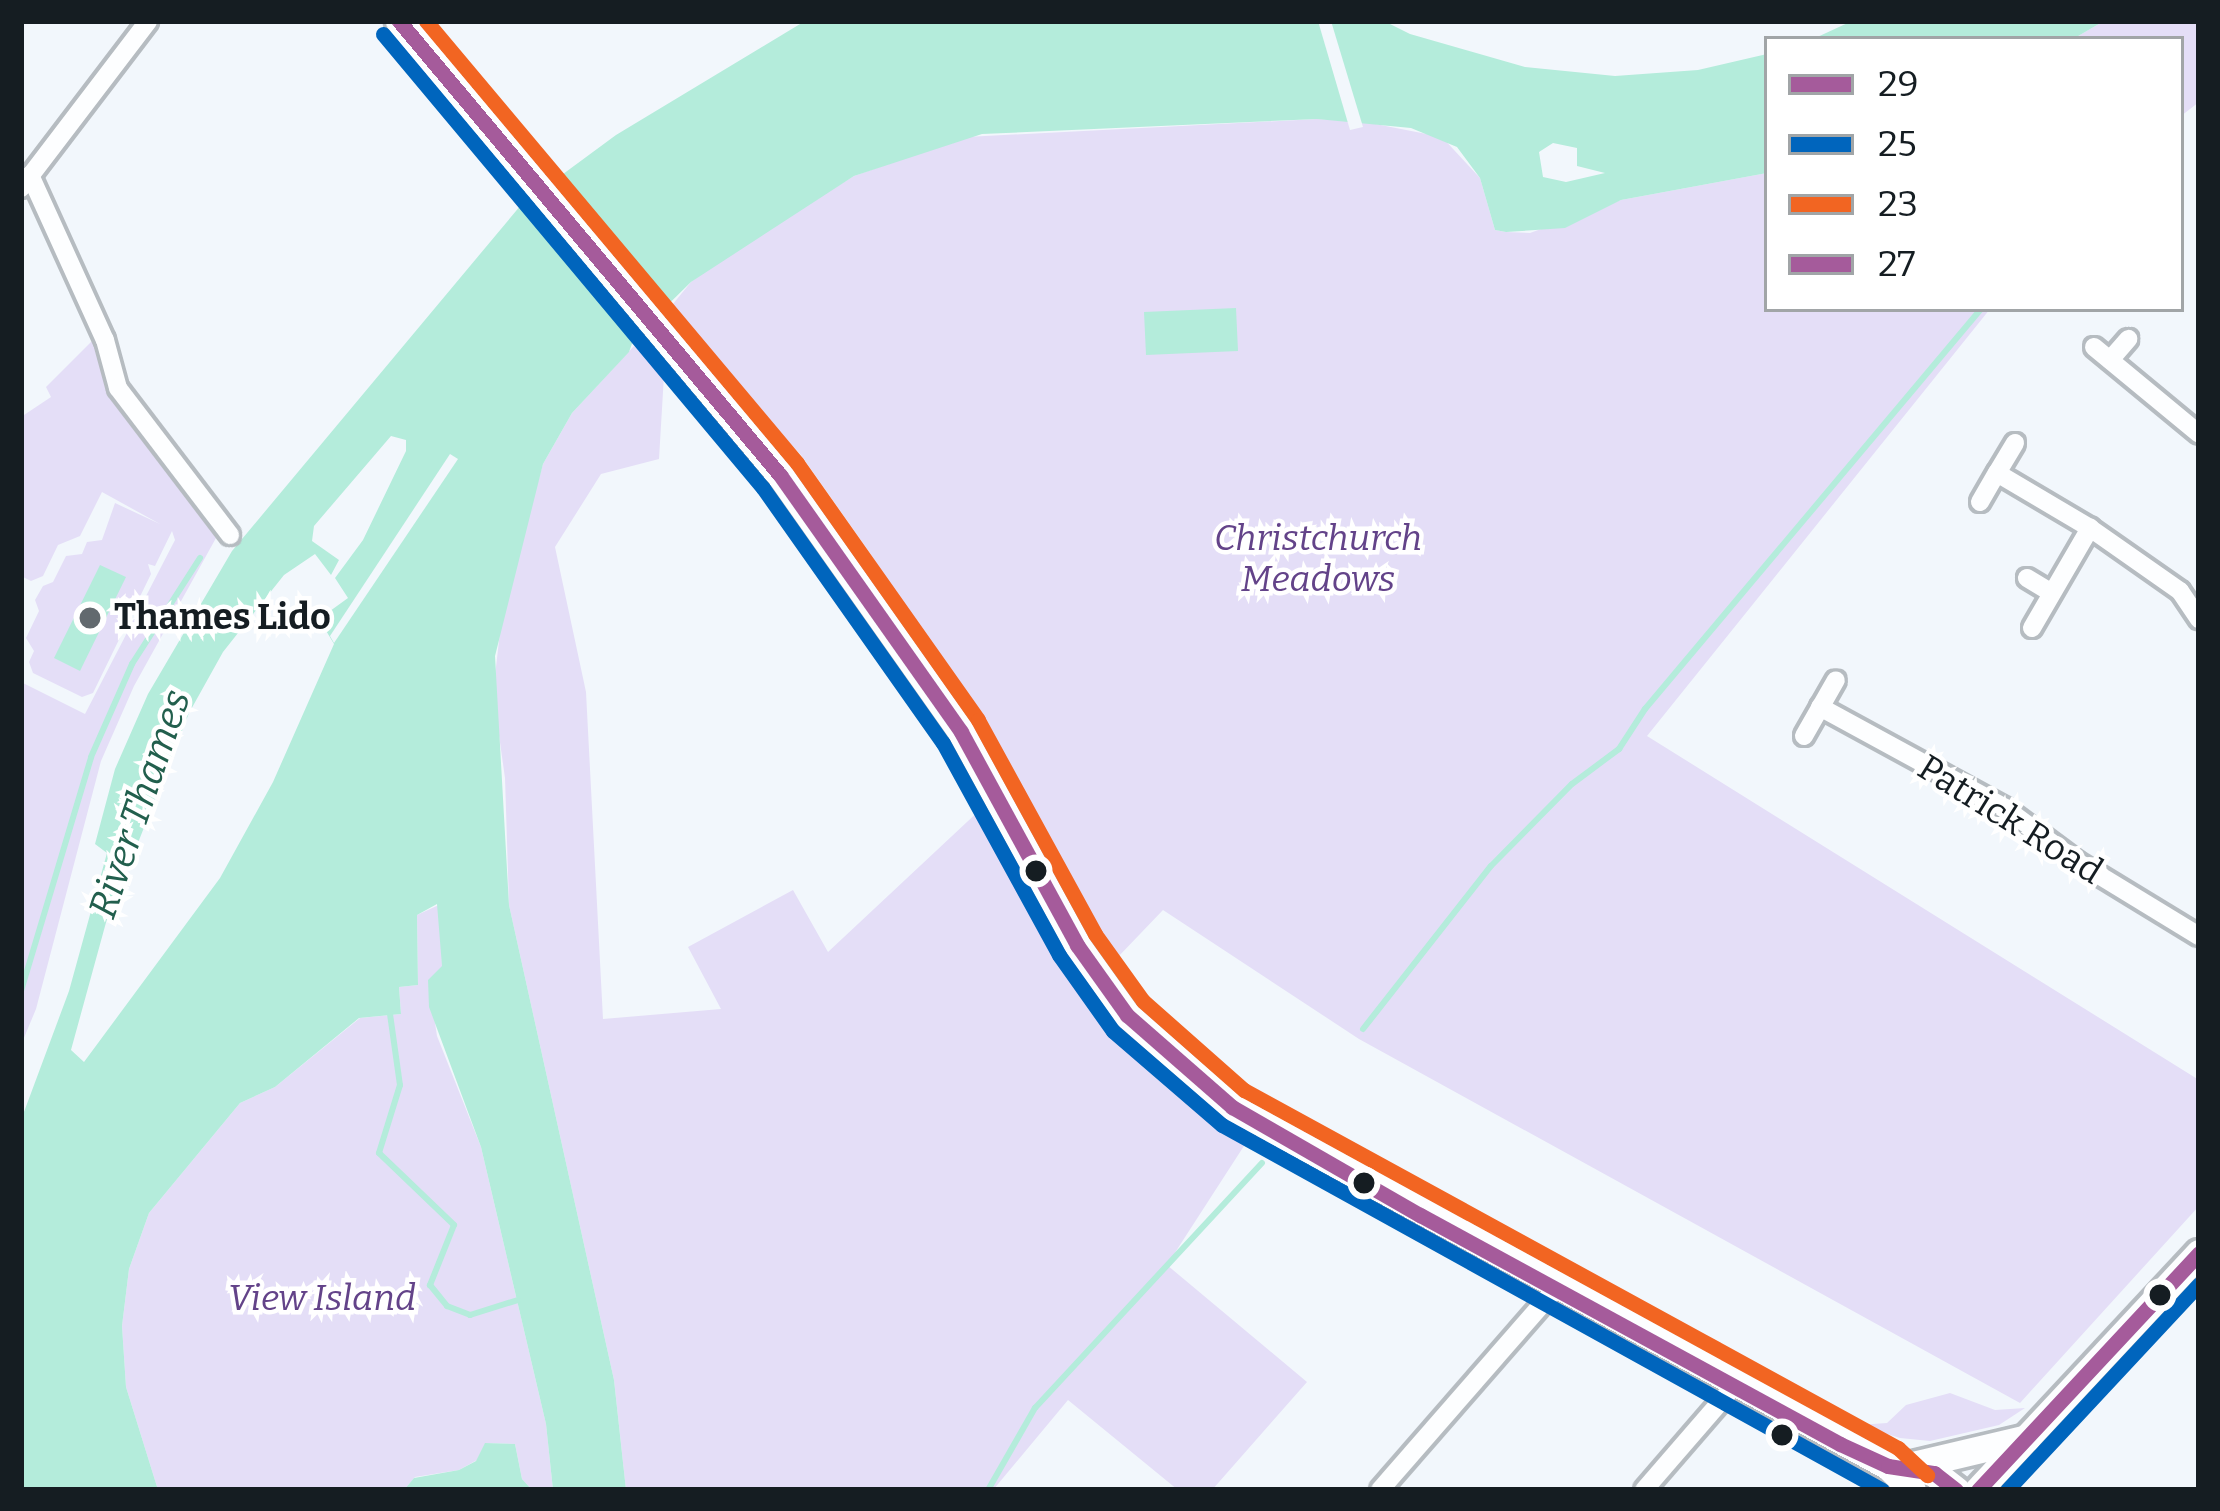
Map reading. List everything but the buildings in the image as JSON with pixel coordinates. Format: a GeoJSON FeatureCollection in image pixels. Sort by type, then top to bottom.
{"type":"FeatureCollection","features":[{"type":"Feature","properties":{"kind":"main road"},"geometry":{"type":"LineString","coordinates":[[399,21],[780,476],[851,573],[961,732],[1077,945],[1127,1016],[1232,1107],[1734,1386],[1903,1474],[1934,1473],[1956,1490]]}},
{"type":"Feature","properties":{"kind":"main road"},"geometry":{"type":"LineString","coordinates":[[1978,1490],[2199,1253]]}},
{"type":"Feature","properties":{"kind":"main road"},"geometry":{"type":"LineString","coordinates":[[1903,1474],[2027,1438]]}},
{"type":"Feature","properties":{"kind":"street"},"geometry":{"type":"LineString","coordinates":[[148,21],[26,182],[105,340],[118,388],[230,535]]}},
{"type":"Feature","properties":{"kind":"street"},"geometry":{"type":"LineString","coordinates":[[2128,338],[2102,354],[2199,434]]}},
{"type":"Feature","properties":{"kind":"street"},"geometry":{"type":"LineString","coordinates":[[1980,502],[2015,443]]}},
{"type":"Feature","properties":{"kind":"street"},"geometry":{"type":"LineString","coordinates":[[1997,473],[2090,528],[2180,591],[2199,619]]}},
{"type":"Feature","properties":{"kind":"street"},"geometry":{"type":"LineString","coordinates":[[2032,628],[2090,528]]}},
{"type":"Feature","properties":{"kind":"street"},"geometry":{"type":"LineString","coordinates":[[2027,578],[2052,593]]}},
{"type":"Feature","properties":{"kind":"street"},"geometry":{"type":"LineString","coordinates":[[1804,736],[1836,680]]}},
{"type":"Feature","properties":{"kind":"street","name":"Patrick Road"},"geometry":{"type":"LineString","coordinates":[[1820,707],[2005,808],[2076,861],[2199,935]]}},
{"type":"Feature","properties":{"kind":"street"},"geometry":{"type":"LineString","coordinates":[[1380,1490],[1556,1288]]}},
{"type":"Feature","properties":{"kind":"street"},"geometry":{"type":"LineString","coordinates":[[1644,1490],[1734,1386]]}},
{"type":"Feature","properties":{"kind":"green space"},"geometry":{"type":"Polygon","coordinates":[[[2104,21],[2199,21],[2199,102],[2184,114],[2184,36],[2078,36],[2104,21]]]}},
{"type":"Feature","properties":{"kind":"green space","name":"Christchurch Meadows"},"geometry":{"type":"Polygon","coordinates":[[[1317,119],[1360,121],[1442,137],[1480,178],[1495,230],[1506,232],[1530,233],[1621,200],[1764,174],[1764,312],[1988,312],[1647,736],[2199,1080],[2199,1206],[2020,1403],[1359,1039],[1163,910],[1117,958],[981,724],[870,553],[801,455],[668,310],[691,282],[741,245],[854,176],[966,137],[1317,119]]]}},
{"type":"Feature","properties":{"kind":"green space"},"geometry":{"type":"Polygon","coordinates":[[[96,337],[115,391],[216,529],[216,538],[134,686],[101,761],[36,1009],[21,1045],[21,682],[85,714],[175,540],[172,531],[155,566],[148,564],[151,574],[93,693],[82,697],[33,673],[29,662],[34,651],[26,638],[39,611],[35,600],[43,586],[53,582],[66,556],[82,554],[87,542],[102,540],[115,503],[160,524],[102,492],[80,536],[58,545],[43,576],[31,581],[21,576],[21,417],[51,397],[46,387],[96,337]]]}},
{"type":"Feature","properties":{"kind":"green space"},"geometry":{"type":"Polygon","coordinates":[[[634,346],[664,375],[659,459],[601,474],[555,547],[586,692],[603,1019],[721,1009],[688,947],[793,890],[828,952],[983,807],[1079,994],[1120,1035],[1253,1132],[1167,1265],[1307,1382],[1212,1490],[1178,1490],[1068,1400],[993,1490],[626,1490],[614,1380],[509,905],[505,778],[493,693],[503,606],[543,464],[572,413],[634,346]]]}},
{"type":"Feature","properties":{"kind":"green space","name":"View Island"},"geometry":{"type":"Polygon","coordinates":[[[441,904],[442,967],[433,1009],[437,1036],[481,1147],[546,1424],[553,1490],[532,1490],[522,1479],[515,1444],[486,1443],[477,1460],[459,1470],[415,1477],[404,1490],[158,1490],[126,1387],[122,1326],[129,1269],[149,1213],[240,1103],[275,1087],[360,1018],[401,1014],[399,987],[418,985],[417,915],[441,904]]]}},
{"type":"Feature","properties":{"kind":"green space"},"geometry":{"type":"Polygon","coordinates":[[[1950,1393],[1995,1410],[2025,1408],[1999,1425],[1930,1441],[1858,1425],[1887,1423],[1906,1405],[1950,1393]]]}},
{"type":"Feature","properties":{"kind":"water","name":"River Thames"},"geometry":{"type":"Polygon","coordinates":[[[805,21],[1384,21],[1410,34],[1525,67],[1615,76],[1698,70],[1764,55],[1764,174],[1621,200],[1565,228],[1495,230],[1480,178],[1457,147],[1411,128],[1317,119],[982,134],[854,176],[691,282],[634,338],[629,352],[572,413],[543,464],[495,656],[509,905],[614,1380],[626,1490],[553,1490],[546,1424],[481,1147],[429,1007],[428,980],[442,966],[437,904],[417,915],[418,985],[399,987],[401,1014],[359,1018],[275,1087],[240,1103],[149,1213],[129,1269],[122,1326],[126,1387],[158,1490],[21,1490],[21,1120],[69,991],[107,853],[95,844],[115,769],[148,694],[232,551],[521,205],[616,135],[805,21]],[[1553,143],[1539,152],[1543,177],[1566,182],[1605,173],[1577,166],[1577,148],[1553,143]],[[391,436],[314,526],[312,541],[339,560],[331,575],[315,554],[284,575],[223,652],[189,713],[134,853],[124,857],[71,1050],[84,1062],[220,878],[273,782],[334,644],[319,619],[348,598],[335,578],[363,540],[406,451],[406,440],[391,436]]]}},
{"type":"Feature","properties":{"kind":"water"},"geometry":{"type":"Polygon","coordinates":[[[1852,21],[2104,21],[2078,36],[1820,36],[1852,21]]]}},
{"type":"Feature","properties":{"kind":"water"},"geometry":{"type":"Polygon","coordinates":[[[1236,308],[1238,351],[1146,355],[1144,312],[1236,308]]]}},
{"type":"Feature","properties":{"kind":"water","name":"Thames Lido"},"geometry":{"type":"Polygon","coordinates":[[[100,565],[126,577],[80,671],[54,658],[100,565]]]}},
{"type":"Feature","properties":{"kind":"water"},"geometry":{"type":"Polygon","coordinates":[[[485,1443],[515,1444],[522,1479],[532,1490],[404,1490],[414,1478],[459,1470],[476,1461],[485,1443]]]}},
{"type":"Feature","properties":{"kind":"pier"},"geometry":{"type":"Polygon","coordinates":[[[1318,21],[1331,21],[1363,127],[1350,130],[1318,21]]]}},
{"type":"Feature","properties":{"kind":"pier"},"geometry":{"type":"Polygon","coordinates":[[[554,176],[668,310],[634,338],[521,205],[554,176]]]}},
{"type":"Feature","properties":{"kind":"pier"},"geometry":{"type":"Polygon","coordinates":[[[450,454],[458,459],[334,643],[330,636],[450,454]]]}},
{"type":"Feature","properties":{"kind":"waterway"},"geometry":{"type":"LineString","coordinates":[[1363,1029],[1491,866],[1572,784],[1619,749],[1645,709],[1978,312]]}},
{"type":"Feature","properties":{"kind":"waterway"},"geometry":{"type":"LineString","coordinates":[[21,991],[91,757],[132,664],[200,558]]}},
{"type":"Feature","properties":{"kind":"waterway"},"geometry":{"type":"LineString","coordinates":[[390,1014],[400,1085],[379,1153],[454,1225],[430,1285],[447,1306],[470,1315],[518,1300]]}},
{"type":"Feature","properties":{"kind":"waterway"},"geometry":{"type":"LineString","coordinates":[[988,1490],[1035,1408],[1262,1163]]}},
{"type":"Feature","properties":{"kind":"transit line","name":"29"},"geometry":{"type":"LineString","coordinates":[[399,21],[780,475],[961,732],[1077,945],[1127,1015],[1232,1107],[1420,1215],[1840,1444],[1888,1466],[1934,1473],[1956,1490]]}},
{"type":"Feature","properties":{"kind":"transit line","name":"23"},"geometry":{"type":"LineString","coordinates":[[426,21],[797,463],[978,720],[1095,934],[1143,1001],[1244,1090],[1898,1448],[1927,1475]]}},
{"type":"Feature","properties":{"kind":"transit line","name":"25"},"geometry":{"type":"LineString","coordinates":[[383,34],[763,488],[943,743],[1059,955],[1113,1031],[1222,1125],[1882,1490]]}},
{"type":"Feature","properties":{"kind":"transit line","name":"27"},"geometry":{"type":"LineString","coordinates":[[1978,1490],[2199,1253]]}},
{"type":"Feature","properties":{"kind":"transit line","name":"25"},"geometry":{"type":"LineString","coordinates":[[2007,1490],[2199,1284]]}},
{"type":"Feature","properties":{"kind":"place","name":"Thames Lido"},"geometry":{"type":"Point","coordinates":[90,618]}}]}
